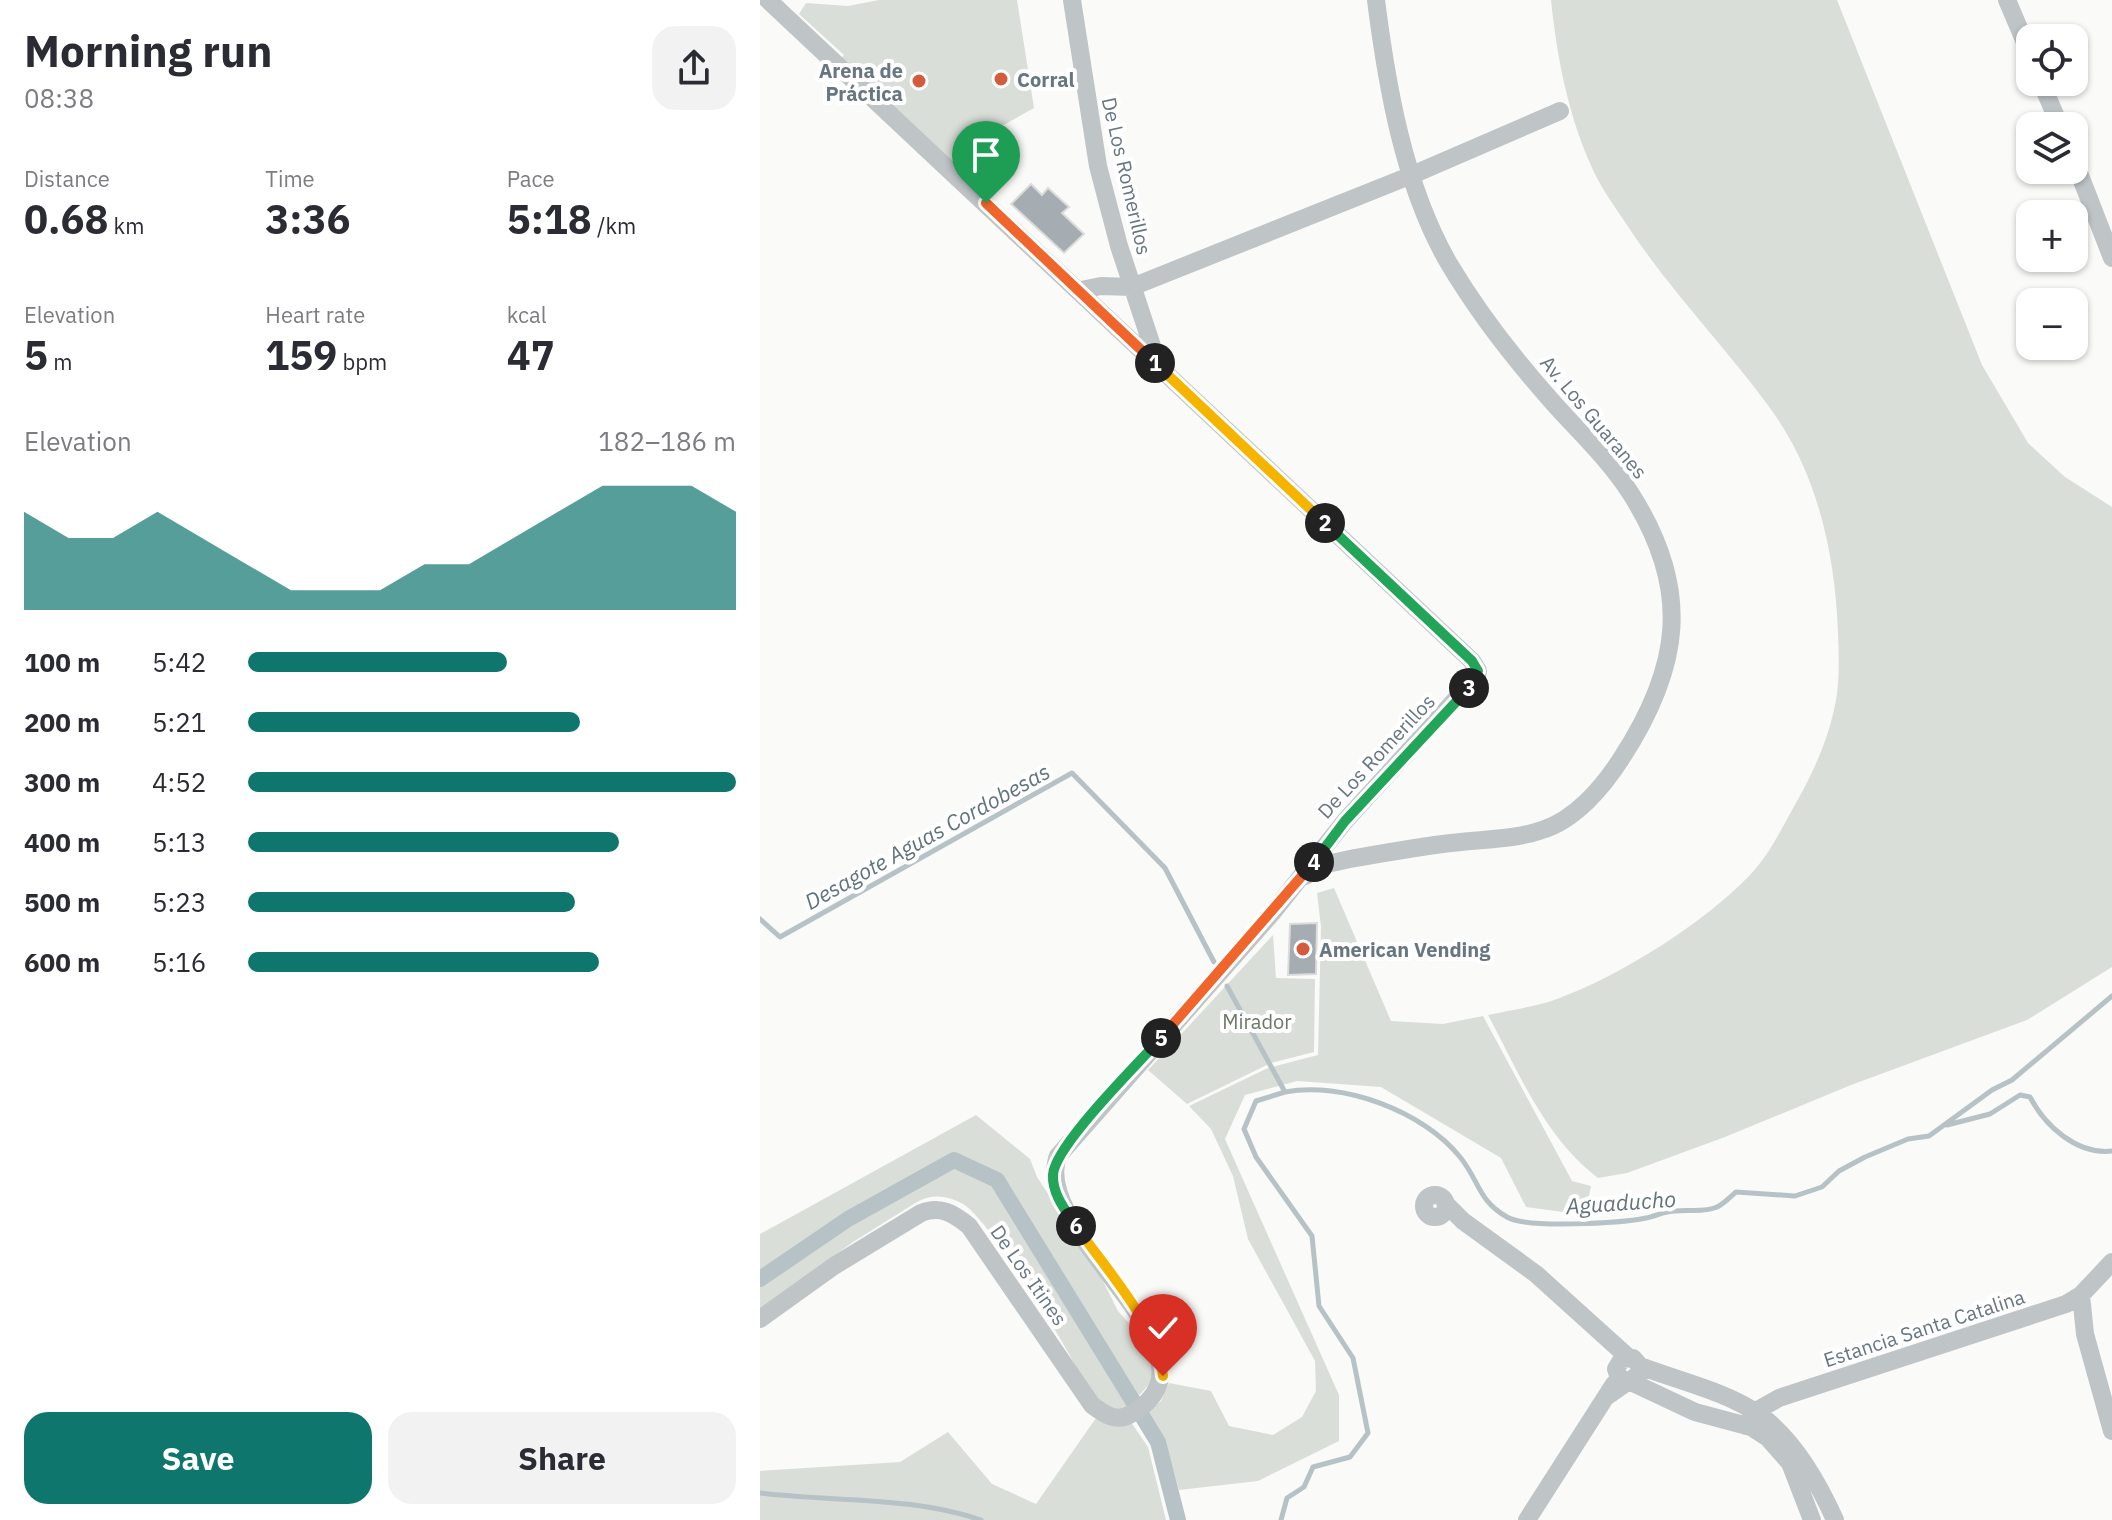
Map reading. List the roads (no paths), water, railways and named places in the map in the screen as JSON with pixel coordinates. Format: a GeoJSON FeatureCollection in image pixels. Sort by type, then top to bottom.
{"type":"FeatureCollection","features":[{"type":"Feature","properties":{"kind":"street"},"geometry":{"type":"LineString","coordinates":[[768,0],[1081,290],[1159,367]]}},
{"type":"Feature","properties":{"kind":"street","name":"De Los Romerillos"},"geometry":{"type":"LineString","coordinates":[[1054,1166],[1070,1141],[1300,880],[1345,821],[1468,689],[1478,671],[1472,661],[1159,367],[1132,287],[1098,166],[1072,0]]}},
{"type":"Feature","properties":{"kind":"street","name":"Av. Los Guaranes"},"geometry":{"type":"LineString","coordinates":[[1300,880],[1327,864],[1527,834],[1560,821],[1595,793],[1636,737],[1658,691],[1673,638],[1669,581],[1650,524],[1606,461],[1529,376],[1476,308],[1446,259],[1412,175],[1383,52],[1376,0]]}},
{"type":"Feature","properties":{"kind":"street"},"geometry":{"type":"LineString","coordinates":[[2007,0],[2017,24]]}},
{"type":"Feature","properties":{"kind":"street"},"geometry":{"type":"LineString","coordinates":[[1081,290],[1101,286],[1132,287],[1412,175],[1560,111]]}},
{"type":"Feature","properties":{"kind":"street"},"geometry":{"type":"LineString","coordinates":[[2083,184],[2112,258]]}},
{"type":"Feature","properties":{"kind":"street","name":"De Los Itines"},"geometry":{"type":"LineString","coordinates":[[760,1319],[834,1266],[921,1213],[936,1208],[957,1216],[969,1226],[1092,1405],[1110,1417],[1128,1416],[1156,1394],[1163,1376],[1153,1343],[1127,1313],[1105,1269],[1059,1199],[1053,1183],[1054,1166]]}},
{"type":"Feature","properties":{"kind":"street"},"geometry":{"type":"LineString","coordinates":[[1442,1211],[1463,1221],[1536,1274],[1614,1345],[1626,1369],[1735,1401],[1785,1456],[1812,1520]]}},
{"type":"Feature","properties":{"kind":"street","name":"Estancia Santa Catalina"},"geometry":{"type":"LineString","coordinates":[[1750,1419],[1779,1398],[2041,1314],[2081,1295],[2112,1262]]}},
{"type":"Feature","properties":{"kind":"street"},"geometry":{"type":"LineString","coordinates":[[2081,1295],[2085,1334],[2112,1431]]}},
{"type":"Feature","properties":{"kind":"street"},"geometry":{"type":"LineString","coordinates":[[1527,1520],[1626,1369]]}},
{"type":"Feature","properties":{"kind":"street"},"geometry":{"type":"LineString","coordinates":[[1750,1419],[1762,1417],[1810,1471],[1835,1520]]}},
{"type":"Feature","properties":{"kind":"waterway","name":"Desagote Aguas Cordobesas"},"geometry":{"type":"LineString","coordinates":[[760,919],[780,937],[1072,773],[1165,868],[1214,962]]}},
{"type":"Feature","properties":{"kind":"waterway","name":"Desagote Aguas Cordobesas"},"geometry":{"type":"LineString","coordinates":[[1227,986],[1285,1092],[1256,1101],[1244,1129],[1256,1157],[1312,1236],[1319,1306],[1353,1358],[1368,1433],[1350,1457],[1313,1467],[1304,1487],[1287,1498],[1281,1520]]}},
{"type":"Feature","properties":{"kind":"waterway","name":"Aguaducho"},"geometry":{"type":"LineString","coordinates":[[1285,1092],[1331,1091],[1380,1103],[1403,1113],[1444,1141],[1460,1157],[1490,1204],[1507,1217],[1553,1224],[1634,1220],[1671,1211],[1712,1209],[1736,1192],[1795,1196],[1822,1187],[1839,1171],[1865,1157],[1908,1139],[1929,1136],[1992,1090],[2012,1080],[2112,996]]}},
{"type":"Feature","properties":{"kind":"waterway","name":"Aguaducho"},"geometry":{"type":"LineString","coordinates":[[1947,1125],[1990,1114],[2020,1095],[2030,1097],[2053,1128],[2075,1143],[2099,1151],[2112,1151]]}},
{"type":"Feature","properties":{"kind":"waterway"},"geometry":{"type":"LineString","coordinates":[[760,1279],[848,1219],[954,1160],[997,1180],[1158,1442],[1178,1520]]}},
{"type":"Feature","properties":{"kind":"waterway","name":"Desagote Aguas Cordobesas"},"geometry":{"type":"LineString","coordinates":[[760,1493],[899,1503],[981,1520]]}},
{"type":"Feature","properties":{"kind":"place","name":"Corral"},"geometry":{"type":"Point","coordinates":[1001,79]}},
{"type":"Feature","properties":{"kind":"place","name":"Arena de Práctica"},"geometry":{"type":"Point","coordinates":[919,81]}},
{"type":"Feature","properties":{"kind":"place","name":"American Vending"},"geometry":{"type":"Point","coordinates":[1303,949]}},
{"type":"Feature","properties":{"kind":"park label","name":"Mirador"},"geometry":{"type":"Point","coordinates":[1257,1021]}}]}
